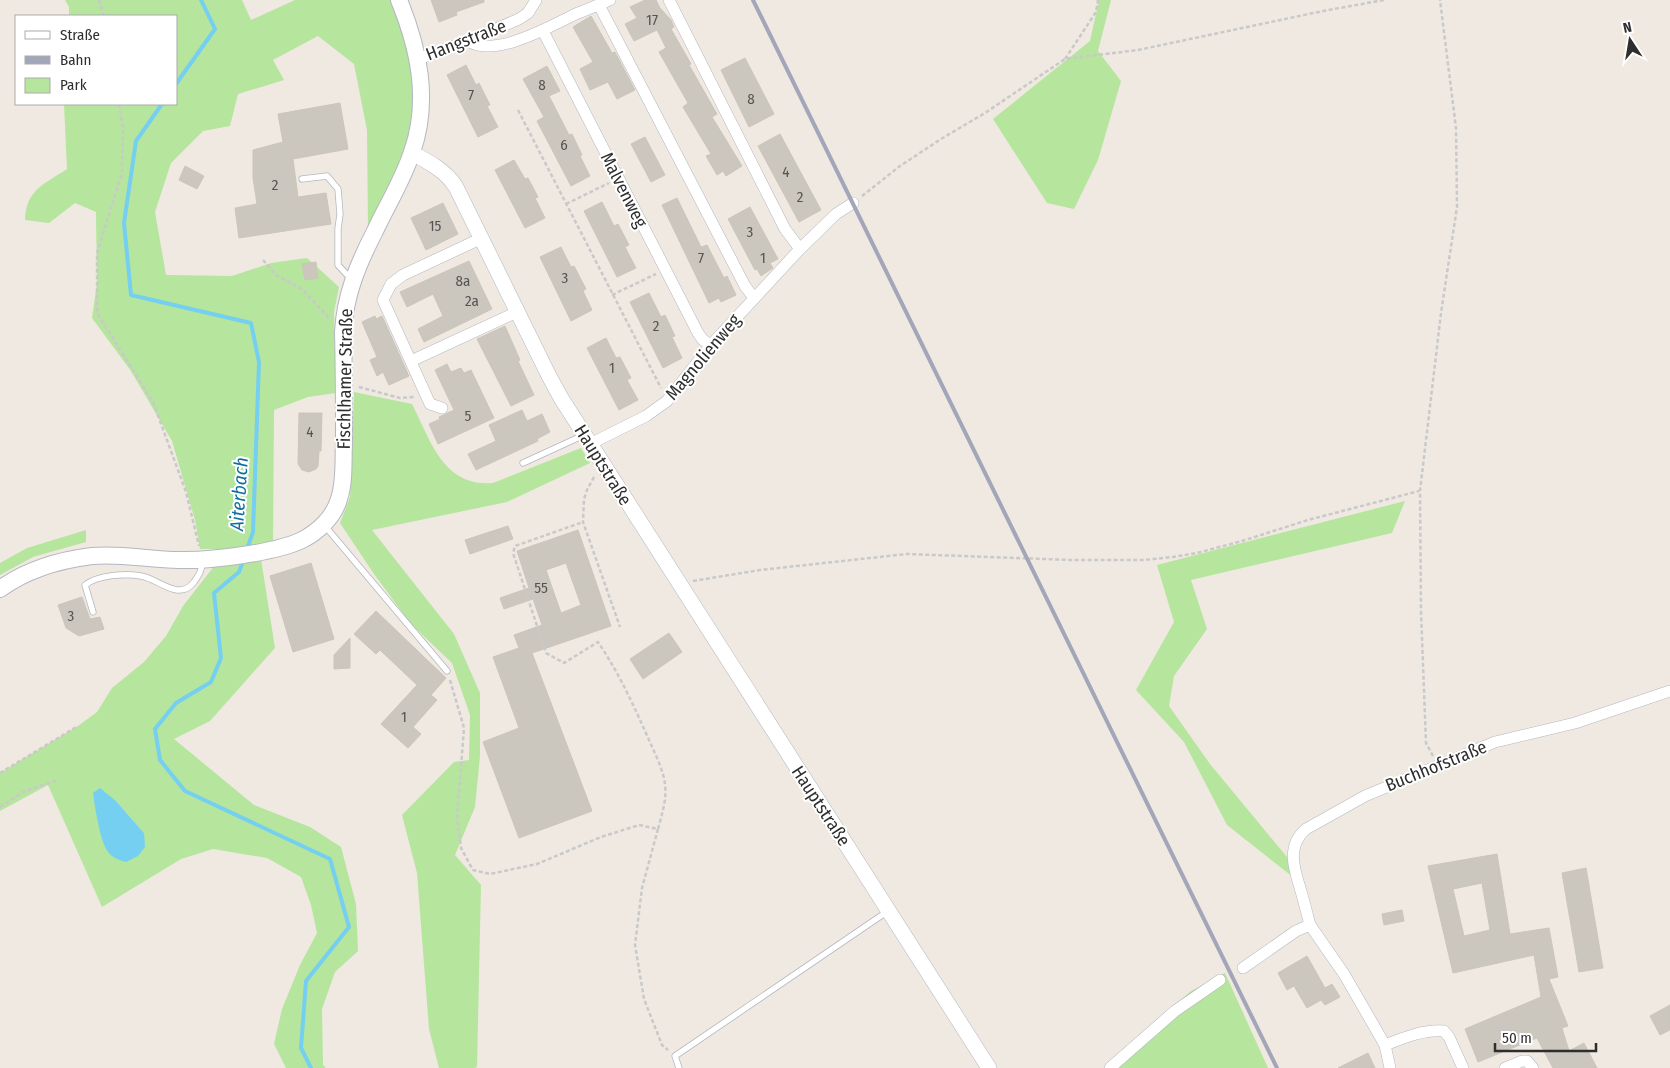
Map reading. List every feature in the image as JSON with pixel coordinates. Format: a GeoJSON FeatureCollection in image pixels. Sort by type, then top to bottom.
{"type":"FeatureCollection","features":[{"type":"Feature","properties":{"kind":"main road"},"geometry":{"type":"LineString","coordinates":[[398,0],[418,59],[422,100],[420,123],[412,153]]}},
{"type":"Feature","properties":{"kind":"main road","name":"Fischlhamer Straße"},"geometry":{"type":"LineString","coordinates":[[0,590],[21,577],[44,567],[68,560],[92,556],[119,555],[180,560],[236,555],[269,550],[301,540],[323,525],[339,500],[342,486],[343,332],[344,314],[352,280],[412,153]]}},
{"type":"Feature","properties":{"kind":"street","name":"Hangstraße"},"geometry":{"type":"LineString","coordinates":[[418,59],[468,41],[519,19],[528,13],[536,0]]}},
{"type":"Feature","properties":{"kind":"street"},"geometry":{"type":"LineString","coordinates":[[468,41],[480,46],[506,44],[543,31],[610,0]]}},
{"type":"Feature","properties":{"kind":"street"},"geometry":{"type":"LineString","coordinates":[[669,0],[786,229],[800,249]]}},
{"type":"Feature","properties":{"kind":"street"},"geometry":{"type":"LineString","coordinates":[[599,5],[745,286],[754,298]]}},
{"type":"Feature","properties":{"kind":"street","name":"Malvenweg"},"geometry":{"type":"LineString","coordinates":[[543,31],[671,283],[698,333],[703,340],[711,345]]}},
{"type":"Feature","properties":{"kind":"street","name":"Hauptstraße"},"geometry":{"type":"LineString","coordinates":[[412,153],[436,166],[452,180],[548,376],[604,467],[990,1068]]}},
{"type":"Feature","properties":{"kind":"street","name":"Magnolienweg"},"geometry":{"type":"LineString","coordinates":[[587,439],[646,416],[667,401],[711,345],[800,249],[836,214],[853,203]]}},
{"type":"Feature","properties":{"kind":"street"},"geometry":{"type":"LineString","coordinates":[[442,408],[430,404],[384,304],[384,296],[391,284],[403,275],[482,238]]}},
{"type":"Feature","properties":{"kind":"street"},"geometry":{"type":"LineString","coordinates":[[411,361],[517,312]]}},
{"type":"Feature","properties":{"kind":"street","name":"Buchhofstraße"},"geometry":{"type":"LineString","coordinates":[[1390,1068],[1385,1045],[1344,974],[1310,925],[1292,858],[1295,841],[1300,834],[1365,796],[1495,742],[1597,717],[1670,690]]}},
{"type":"Feature","properties":{"kind":"street"},"geometry":{"type":"LineString","coordinates":[[1243,968],[1296,931],[1310,925]]}},
{"type":"Feature","properties":{"kind":"street"},"geometry":{"type":"LineString","coordinates":[[1110,1068],[1175,1011],[1220,980]]}},
{"type":"Feature","properties":{"kind":"street"},"geometry":{"type":"LineString","coordinates":[[1385,1045],[1418,1034],[1437,1030],[1444,1031],[1449,1037],[1463,1068]]}},
{"type":"Feature","properties":{"kind":"street"},"geometry":{"type":"LineString","coordinates":[[1505,1068],[1522,1061],[1527,1061],[1533,1068]]}},
{"type":"Feature","properties":{"kind":"lane"},"geometry":{"type":"LineString","coordinates":[[302,179],[327,176],[338,189],[340,214],[338,265],[352,280]]}},
{"type":"Feature","properties":{"kind":"lane"},"geometry":{"type":"LineString","coordinates":[[522,462],[587,439]]}},
{"type":"Feature","properties":{"kind":"lane"},"geometry":{"type":"LineString","coordinates":[[323,525],[448,671]]}},
{"type":"Feature","properties":{"kind":"lane"},"geometry":{"type":"LineString","coordinates":[[93,612],[85,585],[91,580],[116,576],[141,576],[176,590],[184,590],[202,572],[202,559]]}},
{"type":"Feature","properties":{"kind":"lane"},"geometry":{"type":"LineString","coordinates":[[679,1068],[675,1056],[888,910]]}},
{"type":"Feature","properties":{"kind":"path"},"geometry":{"type":"LineString","coordinates":[[99,0],[104,15]]}},
{"type":"Feature","properties":{"kind":"path"},"geometry":{"type":"LineString","coordinates":[[853,203],[900,166],[932,144],[985,112],[1066,58],[1096,12],[1098,0]]}},
{"type":"Feature","properties":{"kind":"path"},"geometry":{"type":"LineString","coordinates":[[1066,58],[1138,50],[1384,0]]}},
{"type":"Feature","properties":{"kind":"path"},"geometry":{"type":"LineString","coordinates":[[1438,766],[1426,743],[1421,611],[1420,491],[1441,313],[1457,207],[1456,128],[1440,0]]}},
{"type":"Feature","properties":{"kind":"path"},"geometry":{"type":"LineString","coordinates":[[119,105],[123,128],[122,172],[97,253],[97,313],[153,402],[186,492],[202,559]]}},
{"type":"Feature","properties":{"kind":"path"},"geometry":{"type":"LineString","coordinates":[[518,110],[667,401]]}},
{"type":"Feature","properties":{"kind":"path"},"geometry":{"type":"LineString","coordinates":[[566,204],[598,188]]}},
{"type":"Feature","properties":{"kind":"path"},"geometry":{"type":"LineString","coordinates":[[263,260],[277,276],[302,289],[343,332]]}},
{"type":"Feature","properties":{"kind":"path"},"geometry":{"type":"LineString","coordinates":[[612,295],[645,279]]}},
{"type":"Feature","properties":{"kind":"path"},"geometry":{"type":"LineString","coordinates":[[344,383],[400,398],[426,396]]}},
{"type":"Feature","properties":{"kind":"path"},"geometry":{"type":"LineString","coordinates":[[604,467],[593,478],[587,490],[584,499],[584,522],[620,627]]}},
{"type":"Feature","properties":{"kind":"path"},"geometry":{"type":"LineString","coordinates":[[680,584],[703,578],[760,570],[907,554],[1071,560],[1144,560],[1173,557],[1233,544],[1308,520],[1420,491]]}},
{"type":"Feature","properties":{"kind":"path"},"geometry":{"type":"LineString","coordinates":[[584,522],[515,546],[513,553],[546,653],[564,663],[598,642],[617,670],[661,767],[665,783],[666,800],[642,888],[635,945],[644,999],[662,1045],[675,1056]]}},
{"type":"Feature","properties":{"kind":"path"},"geometry":{"type":"LineString","coordinates":[[448,671],[464,728],[457,818],[461,848],[473,870],[490,874],[537,864],[601,837],[638,825],[658,829]]}},
{"type":"Feature","properties":{"kind":"path"},"geometry":{"type":"LineString","coordinates":[[0,773],[78,726]]}},
{"type":"Feature","properties":{"kind":"path"},"geometry":{"type":"LineString","coordinates":[[0,807],[25,791],[58,780]]}},
{"type":"Feature","properties":{"kind":"green space"},"geometry":{"type":"Polygon","coordinates":[[[65,0],[242,0],[251,20],[295,0],[392,0],[405,32],[416,96],[406,150],[368,227],[367,130],[354,64],[318,36],[273,60],[284,80],[238,94],[230,126],[203,131],[171,163],[155,212],[166,275],[232,276],[271,263],[307,258],[339,287],[334,312],[336,393],[308,397],[274,410],[273,543],[232,549],[200,549],[195,520],[172,441],[131,371],[92,318],[97,283],[96,212],[75,203],[49,223],[25,220],[26,210],[33,194],[38,188],[67,169],[64,105],[178,105],[178,15],[69,15],[69,7],[65,0]]]}},
{"type":"Feature","properties":{"kind":"green space"},"geometry":{"type":"Polygon","coordinates":[[[1099,0],[1111,0],[1098,51],[1121,81],[1098,160],[1074,209],[1047,203],[993,119],[1090,41],[1099,0]]]}},
{"type":"Feature","properties":{"kind":"green space"},"geometry":{"type":"Polygon","coordinates":[[[354,392],[412,404],[441,459],[450,470],[462,478],[476,482],[493,483],[581,448],[590,463],[507,502],[372,530],[454,634],[480,693],[480,756],[475,807],[455,855],[481,885],[477,1067],[475,1068],[439,1068],[429,1029],[417,873],[402,815],[454,762],[469,760],[470,715],[452,663],[411,624],[374,574],[340,523],[350,497],[354,392]]]}},
{"type":"Feature","properties":{"kind":"green space"},"geometry":{"type":"Polygon","coordinates":[[[1405,501],[1392,533],[1191,580],[1207,629],[1174,676],[1169,706],[1210,764],[1287,857],[1293,877],[1227,825],[1184,742],[1136,690],[1174,622],[1157,565],[1405,501]]]}},
{"type":"Feature","properties":{"kind":"green space"},"geometry":{"type":"Polygon","coordinates":[[[86,530],[86,542],[33,557],[0,575],[0,563],[27,548],[86,530]]]}},
{"type":"Feature","properties":{"kind":"green space"},"geometry":{"type":"Polygon","coordinates":[[[261,559],[275,648],[210,721],[174,739],[254,805],[310,827],[341,847],[356,904],[358,951],[335,972],[322,1009],[323,1065],[326,1068],[286,1068],[274,1044],[282,1009],[300,965],[317,933],[311,905],[301,877],[267,858],[213,849],[181,859],[102,907],[48,785],[0,811],[0,773],[78,726],[97,712],[112,688],[144,662],[166,636],[183,606],[215,565],[261,559]],[[93,793],[144,833],[116,801],[93,793]]]}},
{"type":"Feature","properties":{"kind":"green space"},"geometry":{"type":"Polygon","coordinates":[[[1225,973],[1268,1068],[1112,1068],[1108,1062],[1191,991],[1225,973]]]}},
{"type":"Feature","properties":{"kind":"water"},"geometry":{"type":"Polygon","coordinates":[[[100,788],[116,801],[144,833],[145,847],[138,856],[126,862],[116,859],[111,855],[103,841],[93,793],[100,788]]]}},
{"type":"Feature","properties":{"kind":"building"},"geometry":{"type":"Polygon","coordinates":[[[431,0],[484,0],[484,2],[456,12],[457,15],[439,22],[431,0]]]}},
{"type":"Feature","properties":{"kind":"building"},"geometry":{"type":"Polygon","coordinates":[[[645,0],[656,0],[660,8],[671,20],[674,27],[671,29],[717,114],[712,117],[742,166],[726,176],[723,171],[717,175],[706,156],[711,154],[683,107],[688,103],[659,52],[666,48],[657,30],[634,41],[625,24],[637,18],[630,7],[645,0]]]}},
{"type":"Feature","properties":{"kind":"building"},"geometry":{"type":"Polygon","coordinates":[[[591,16],[612,53],[615,52],[635,90],[617,99],[608,82],[590,90],[580,69],[593,62],[573,27],[591,16]]]}},
{"type":"Feature","properties":{"kind":"building"},"geometry":{"type":"Polygon","coordinates":[[[745,58],[774,114],[749,127],[721,70],[745,58]]]}},
{"type":"Feature","properties":{"kind":"building"},"geometry":{"type":"Polygon","coordinates":[[[466,65],[476,85],[479,83],[490,105],[487,106],[498,127],[478,137],[447,75],[466,65]]]}},
{"type":"Feature","properties":{"kind":"building"},"geometry":{"type":"Polygon","coordinates":[[[547,66],[560,91],[549,96],[569,135],[572,134],[590,176],[571,186],[537,121],[544,117],[523,79],[547,66]]]}},
{"type":"Feature","properties":{"kind":"building"},"geometry":{"type":"Polygon","coordinates":[[[340,103],[348,149],[293,159],[298,197],[326,193],[331,224],[239,238],[235,208],[257,204],[253,178],[253,150],[283,142],[278,114],[340,103]]]}},
{"type":"Feature","properties":{"kind":"building"},"geometry":{"type":"Polygon","coordinates":[[[780,134],[821,210],[799,222],[758,146],[780,134]]]}},
{"type":"Feature","properties":{"kind":"building"},"geometry":{"type":"Polygon","coordinates":[[[645,137],[665,175],[651,182],[631,144],[645,137]]]}},
{"type":"Feature","properties":{"kind":"building"},"geometry":{"type":"Polygon","coordinates":[[[514,160],[525,179],[528,178],[538,197],[535,198],[545,218],[525,228],[495,170],[514,160]]]}},
{"type":"Feature","properties":{"kind":"building"},"geometry":{"type":"Polygon","coordinates":[[[185,166],[204,176],[197,189],[179,180],[185,166]]]}},
{"type":"Feature","properties":{"kind":"building"},"geometry":{"type":"Polygon","coordinates":[[[677,198],[701,247],[707,245],[724,278],[727,276],[736,295],[721,302],[719,298],[709,303],[662,205],[677,198]]]}},
{"type":"Feature","properties":{"kind":"building"},"geometry":{"type":"Polygon","coordinates":[[[602,202],[614,226],[618,224],[629,245],[625,247],[636,268],[617,277],[584,211],[602,202]]]}},
{"type":"Feature","properties":{"kind":"building"},"geometry":{"type":"Polygon","coordinates":[[[443,203],[458,234],[426,250],[411,218],[443,203]]]}},
{"type":"Feature","properties":{"kind":"building"},"geometry":{"type":"Polygon","coordinates":[[[750,207],[778,259],[770,263],[773,268],[761,276],[757,269],[755,270],[728,219],[750,207]]]}},
{"type":"Feature","properties":{"kind":"building"},"geometry":{"type":"Polygon","coordinates":[[[561,247],[571,267],[574,266],[586,289],[583,291],[592,310],[571,321],[540,257],[561,247]]]}},
{"type":"Feature","properties":{"kind":"building"},"geometry":{"type":"Polygon","coordinates":[[[469,261],[492,309],[424,342],[418,329],[443,316],[433,294],[407,307],[400,292],[469,261]]]}},
{"type":"Feature","properties":{"kind":"building"},"geometry":{"type":"Polygon","coordinates":[[[316,262],[318,278],[305,280],[302,264],[316,262]]]}},
{"type":"Feature","properties":{"kind":"building"},"geometry":{"type":"Polygon","coordinates":[[[649,293],[661,317],[665,315],[675,336],[672,337],[682,358],[663,368],[630,302],[649,293]]]}},
{"type":"Feature","properties":{"kind":"building"},"geometry":{"type":"Polygon","coordinates":[[[375,316],[376,319],[382,316],[409,376],[389,385],[383,372],[377,376],[370,360],[377,357],[362,322],[375,316]]]}},
{"type":"Feature","properties":{"kind":"building"},"geometry":{"type":"Polygon","coordinates":[[[505,326],[520,360],[518,361],[534,395],[511,406],[477,339],[505,326]]]}},
{"type":"Feature","properties":{"kind":"building"},"geometry":{"type":"Polygon","coordinates":[[[606,338],[616,358],[620,357],[631,378],[627,380],[638,400],[619,410],[587,348],[606,338]]]}},
{"type":"Feature","properties":{"kind":"building"},"geometry":{"type":"Polygon","coordinates":[[[447,364],[451,372],[461,368],[464,373],[471,370],[494,418],[438,444],[429,424],[454,410],[435,370],[447,364]]]}},
{"type":"Feature","properties":{"kind":"building"},"geometry":{"type":"Polygon","coordinates":[[[522,410],[527,421],[542,414],[550,432],[537,439],[538,441],[476,470],[468,454],[496,441],[489,425],[522,410]]]}},
{"type":"Feature","properties":{"kind":"building"},"geometry":{"type":"Polygon","coordinates":[[[299,413],[322,413],[321,451],[319,451],[318,466],[309,472],[302,470],[298,464],[299,413]]]}},
{"type":"Feature","properties":{"kind":"building"},"geometry":{"type":"Polygon","coordinates":[[[508,526],[513,539],[470,554],[465,540],[508,526]]]}},
{"type":"Feature","properties":{"kind":"building"},"geometry":{"type":"Polygon","coordinates":[[[578,530],[611,626],[532,653],[592,811],[519,838],[483,742],[519,728],[493,657],[519,648],[514,635],[542,625],[533,599],[504,609],[500,598],[529,588],[517,551],[578,530]],[[566,563],[546,570],[561,613],[581,605],[566,563]]]}},
{"type":"Feature","properties":{"kind":"building"},"geometry":{"type":"Polygon","coordinates":[[[311,563],[334,639],[293,652],[270,576],[311,563]]]}},
{"type":"Feature","properties":{"kind":"building"},"geometry":{"type":"Polygon","coordinates":[[[82,597],[90,619],[100,617],[104,629],[79,636],[66,628],[58,605],[82,597]]]}},
{"type":"Feature","properties":{"kind":"building"},"geometry":{"type":"Polygon","coordinates":[[[376,611],[446,678],[431,695],[437,700],[413,727],[421,734],[408,748],[381,724],[417,685],[380,650],[376,654],[354,634],[376,611]]]}},
{"type":"Feature","properties":{"kind":"building"},"geometry":{"type":"Polygon","coordinates":[[[669,633],[682,652],[643,679],[630,659],[669,633]]]}},
{"type":"Feature","properties":{"kind":"building"},"geometry":{"type":"Polygon","coordinates":[[[350,638],[350,668],[334,669],[334,655],[350,638]]]}},
{"type":"Feature","properties":{"kind":"building"},"geometry":{"type":"Polygon","coordinates":[[[1497,854],[1510,934],[1549,928],[1558,977],[1549,979],[1568,1026],[1562,1028],[1569,1051],[1584,1043],[1597,1068],[1553,1068],[1537,1038],[1478,1062],[1465,1029],[1541,997],[1534,955],[1453,973],[1428,866],[1497,854]],[[1482,883],[1453,889],[1464,936],[1490,930],[1482,883]]]}},
{"type":"Feature","properties":{"kind":"building"},"geometry":{"type":"Polygon","coordinates":[[[1586,868],[1603,968],[1579,972],[1562,873],[1586,868]]]}},
{"type":"Feature","properties":{"kind":"building"},"geometry":{"type":"Polygon","coordinates":[[[1402,910],[1404,921],[1384,925],[1382,914],[1402,910]]]}},
{"type":"Feature","properties":{"kind":"building"},"geometry":{"type":"Polygon","coordinates":[[[1307,956],[1325,988],[1332,984],[1340,997],[1325,1005],[1321,1000],[1307,1008],[1294,986],[1287,990],[1278,973],[1307,956]]]}},
{"type":"Feature","properties":{"kind":"building"},"geometry":{"type":"Polygon","coordinates":[[[1670,1005],[1670,1030],[1660,1035],[1650,1016],[1670,1005]]]}},
{"type":"Feature","properties":{"kind":"building"},"geometry":{"type":"Polygon","coordinates":[[[1368,1053],[1375,1068],[1338,1068],[1368,1053]]]}},
{"type":"Feature","properties":{"kind":"waterway","name":"Aiterbach"},"geometry":{"type":"LineString","coordinates":[[178,81],[215,29],[201,0]]}},
{"type":"Feature","properties":{"kind":"waterway","name":"Aiterbach"},"geometry":{"type":"LineString","coordinates":[[161,105],[136,141],[124,223],[131,295],[251,323],[259,362],[253,532],[247,549]]}},
{"type":"Feature","properties":{"kind":"waterway","name":"Aiterbach"},"geometry":{"type":"LineString","coordinates":[[243,561],[239,572],[214,593],[221,658],[211,682],[176,703],[155,729],[160,760],[185,791],[330,859],[349,927],[306,981],[301,1048],[311,1068]]}},
{"type":"Feature","properties":{"kind":"railway"},"geometry":{"type":"LineString","coordinates":[[753,0],[1277,1068]]}}]}
